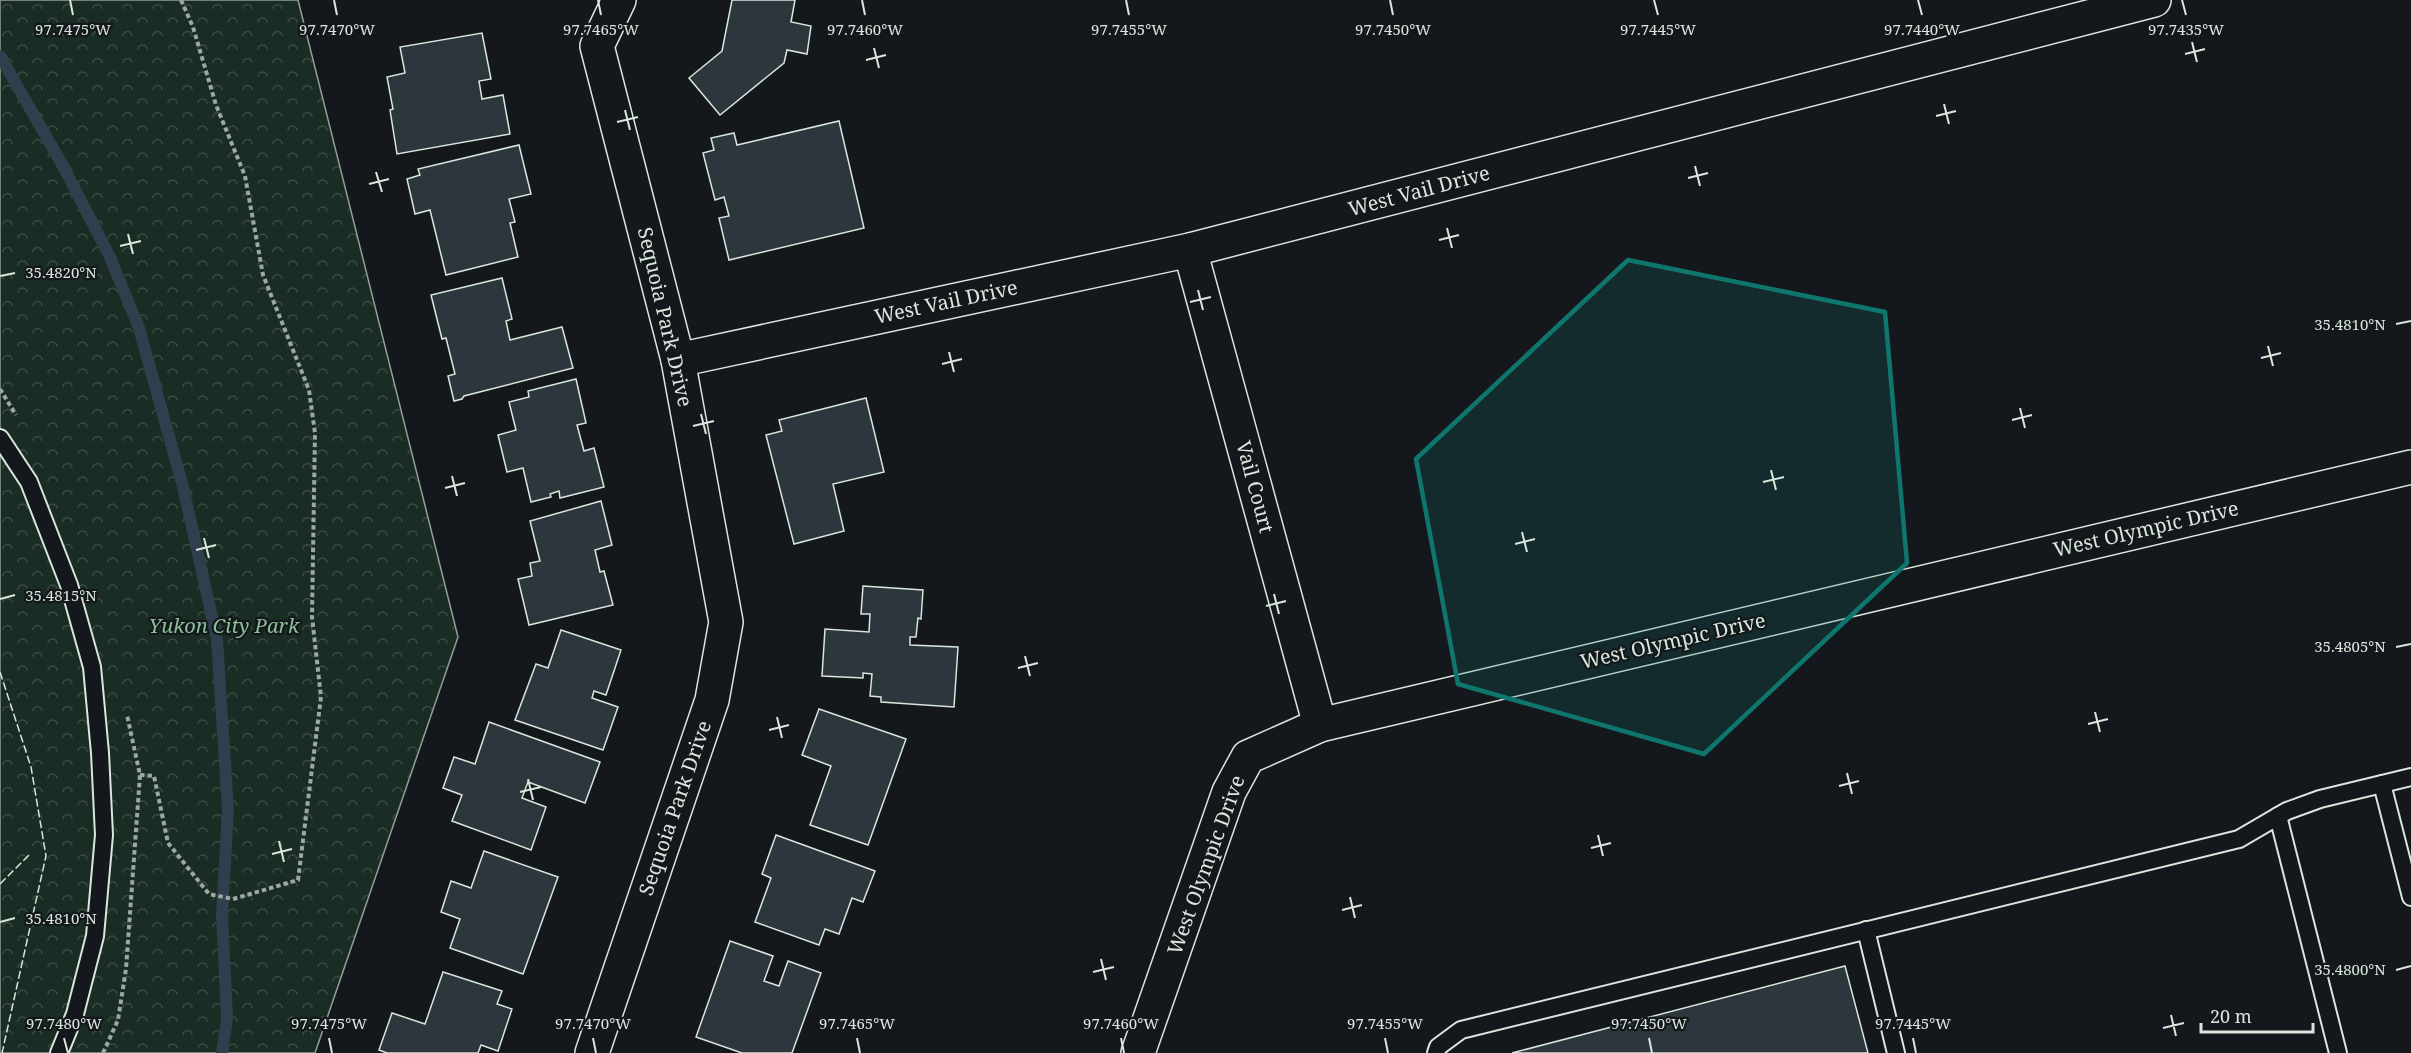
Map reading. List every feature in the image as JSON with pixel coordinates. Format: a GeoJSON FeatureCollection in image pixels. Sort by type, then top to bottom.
{"type":"FeatureCollection","features":[{"type":"Feature","properties":{"kind":"street","name":"Sequoia Park Drive"},"geometry":{"type":"LineString","coordinates":[[592,1053],[712,700],[726,622],[678,360],[597,46],[619,0]]}},
{"type":"Feature","properties":{"kind":"street","name":"West Vail Drive"},"geometry":{"type":"LineString","coordinates":[[678,360],[1190,250],[2154,0]]}},
{"type":"Feature","properties":{"kind":"street","name":"Vail Court"},"geometry":{"type":"LineString","coordinates":[[1190,250],[1320,725]]}},
{"type":"Feature","properties":{"kind":"street","name":"West Olympic Drive"},"geometry":{"type":"LineString","coordinates":[[1138,1053],[1229,792],[1248,757],[1320,725],[2411,467]]}},
{"type":"Feature","properties":{"kind":"lane"},"geometry":{"type":"LineString","coordinates":[[0,438],[29,482],[69,585],[92,667],[100,753],[104,835],[95,936],[75,1014],[58,1053]]}},
{"type":"Feature","properties":{"kind":"lane"},"geometry":{"type":"LineString","coordinates":[[1436,1053],[1438,1047],[1461,1030],[2239,839],[2278,816],[2319,799],[2411,777]]}},
{"type":"Feature","properties":{"kind":"lane"},"geometry":{"type":"LineString","coordinates":[[2382,784],[2411,897]]}},
{"type":"Feature","properties":{"kind":"lane"},"geometry":{"type":"LineString","coordinates":[[2278,816],[2338,1053]]}},
{"type":"Feature","properties":{"kind":"lane"},"geometry":{"type":"LineString","coordinates":[[1866,930],[1896,1053]]}},
{"type":"Feature","properties":{"kind":"path"},"geometry":{"type":"LineString","coordinates":[[140,775],[154,776],[168,843],[210,894],[233,899],[298,880],[321,696],[312,617],[315,433],[309,390],[263,275],[245,176],[216,105],[193,27],[181,0]]}},
{"type":"Feature","properties":{"kind":"highlighted area"},"geometry":{"type":"Polygon","coordinates":[[[1628,260],[1885,312],[1907,563],[1704,754],[1458,684],[1416,459],[1628,260]]]}},
{"type":"Feature","properties":{"kind":"green space","name":"Yukon City Park"},"geometry":{"type":"Polygon","coordinates":[[[0,0],[298,0],[458,637],[315,1053],[0,1053],[0,0]]]}},
{"type":"Feature","properties":{"kind":"building"},"geometry":{"type":"Polygon","coordinates":[[[732,0],[795,0],[791,22],[811,26],[807,54],[787,50],[784,63],[720,115],[689,78],[722,51],[732,0]]]}},
{"type":"Feature","properties":{"kind":"building"},"geometry":{"type":"Polygon","coordinates":[[[482,33],[491,79],[479,81],[482,99],[503,95],[510,134],[397,154],[390,110],[393,109],[387,77],[405,73],[400,47],[482,33]]]}},
{"type":"Feature","properties":{"kind":"building"},"geometry":{"type":"Polygon","coordinates":[[[839,121],[864,228],[729,260],[719,218],[729,216],[724,197],[715,200],[703,153],[714,150],[711,138],[734,133],[737,145],[839,121]]]}},
{"type":"Feature","properties":{"kind":"building"},"geometry":{"type":"Polygon","coordinates":[[[519,145],[531,194],[509,199],[515,222],[510,223],[518,257],[446,275],[430,210],[415,214],[407,179],[420,175],[418,169],[519,145]]]}},
{"type":"Feature","properties":{"kind":"building"},"geometry":{"type":"Polygon","coordinates":[[[502,278],[512,319],[506,321],[510,340],[562,327],[573,368],[464,396],[454,401],[448,376],[455,374],[446,338],[442,339],[431,295],[502,278]]]}},
{"type":"Feature","properties":{"kind":"building"},"geometry":{"type":"Polygon","coordinates":[[[576,379],[586,423],[577,425],[584,451],[594,448],[604,487],[560,498],[559,491],[550,494],[551,497],[531,502],[523,468],[507,472],[498,435],[516,430],[509,402],[529,397],[528,391],[576,379]]]}},
{"type":"Feature","properties":{"kind":"building"},"geometry":{"type":"Polygon","coordinates":[[[866,398],[884,472],[833,484],[844,531],[794,544],[766,435],[782,431],[779,420],[866,398]]]}},
{"type":"Feature","properties":{"kind":"building"},"geometry":{"type":"Polygon","coordinates":[[[601,501],[612,545],[595,550],[600,572],[604,571],[613,605],[529,625],[518,579],[532,576],[530,563],[540,561],[530,521],[601,501]]]}},
{"type":"Feature","properties":{"kind":"building"},"geometry":{"type":"Polygon","coordinates":[[[863,586],[923,590],[921,619],[918,618],[916,637],[910,637],[910,645],[958,647],[954,707],[881,702],[881,697],[870,696],[872,674],[863,673],[863,678],[822,676],[825,629],[869,632],[870,614],[861,614],[863,586]]]}},
{"type":"Feature","properties":{"kind":"building"},"geometry":{"type":"Polygon","coordinates":[[[561,630],[621,650],[606,695],[594,691],[592,698],[618,707],[603,750],[515,720],[536,664],[548,668],[561,630]]]}},
{"type":"Feature","properties":{"kind":"building"},"geometry":{"type":"Polygon","coordinates":[[[819,709],[906,739],[868,845],[810,825],[831,766],[802,755],[819,709]]]}},
{"type":"Feature","properties":{"kind":"building"},"geometry":{"type":"Polygon","coordinates":[[[489,722],[600,762],[585,803],[528,782],[522,798],[546,807],[531,850],[452,821],[462,795],[443,788],[454,757],[475,764],[489,722]]]}},
{"type":"Feature","properties":{"kind":"building"},"geometry":{"type":"Polygon","coordinates":[[[776,835],[875,871],[863,902],[852,898],[839,934],[825,929],[819,945],[755,922],[771,878],[762,874],[776,835]]]}},
{"type":"Feature","properties":{"kind":"building"},"geometry":{"type":"Polygon","coordinates":[[[484,851],[558,877],[523,974],[450,948],[460,919],[441,912],[451,881],[471,888],[484,851]]]}},
{"type":"Feature","properties":{"kind":"building"},"geometry":{"type":"Polygon","coordinates":[[[730,941],[773,956],[764,981],[779,986],[788,961],[821,973],[792,1053],[742,1053],[696,1037],[730,941]]]}},
{"type":"Feature","properties":{"kind":"building"},"geometry":{"type":"Polygon","coordinates":[[[1845,966],[1868,1053],[1512,1053],[1845,966]]]}},
{"type":"Feature","properties":{"kind":"building"},"geometry":{"type":"Polygon","coordinates":[[[443,972],[502,991],[497,1004],[512,1009],[498,1051],[481,1045],[478,1053],[387,1053],[379,1050],[392,1013],[425,1024],[443,972]]]}},
{"type":"Feature","properties":{"kind":"waterway"},"geometry":{"type":"LineString","coordinates":[[0,56],[63,166],[110,257],[139,328],[183,487],[217,639],[228,810],[222,914],[227,1019],[222,1053]]}},
{"type":"Feature","properties":{"kind":"fence"},"geometry":{"type":"LineString","coordinates":[[0,672],[31,767],[46,856],[2,1053]]}},
{"type":"Feature","properties":{"kind":"fence"},"geometry":{"type":"LineString","coordinates":[[0,884],[30,854]]}}]}
